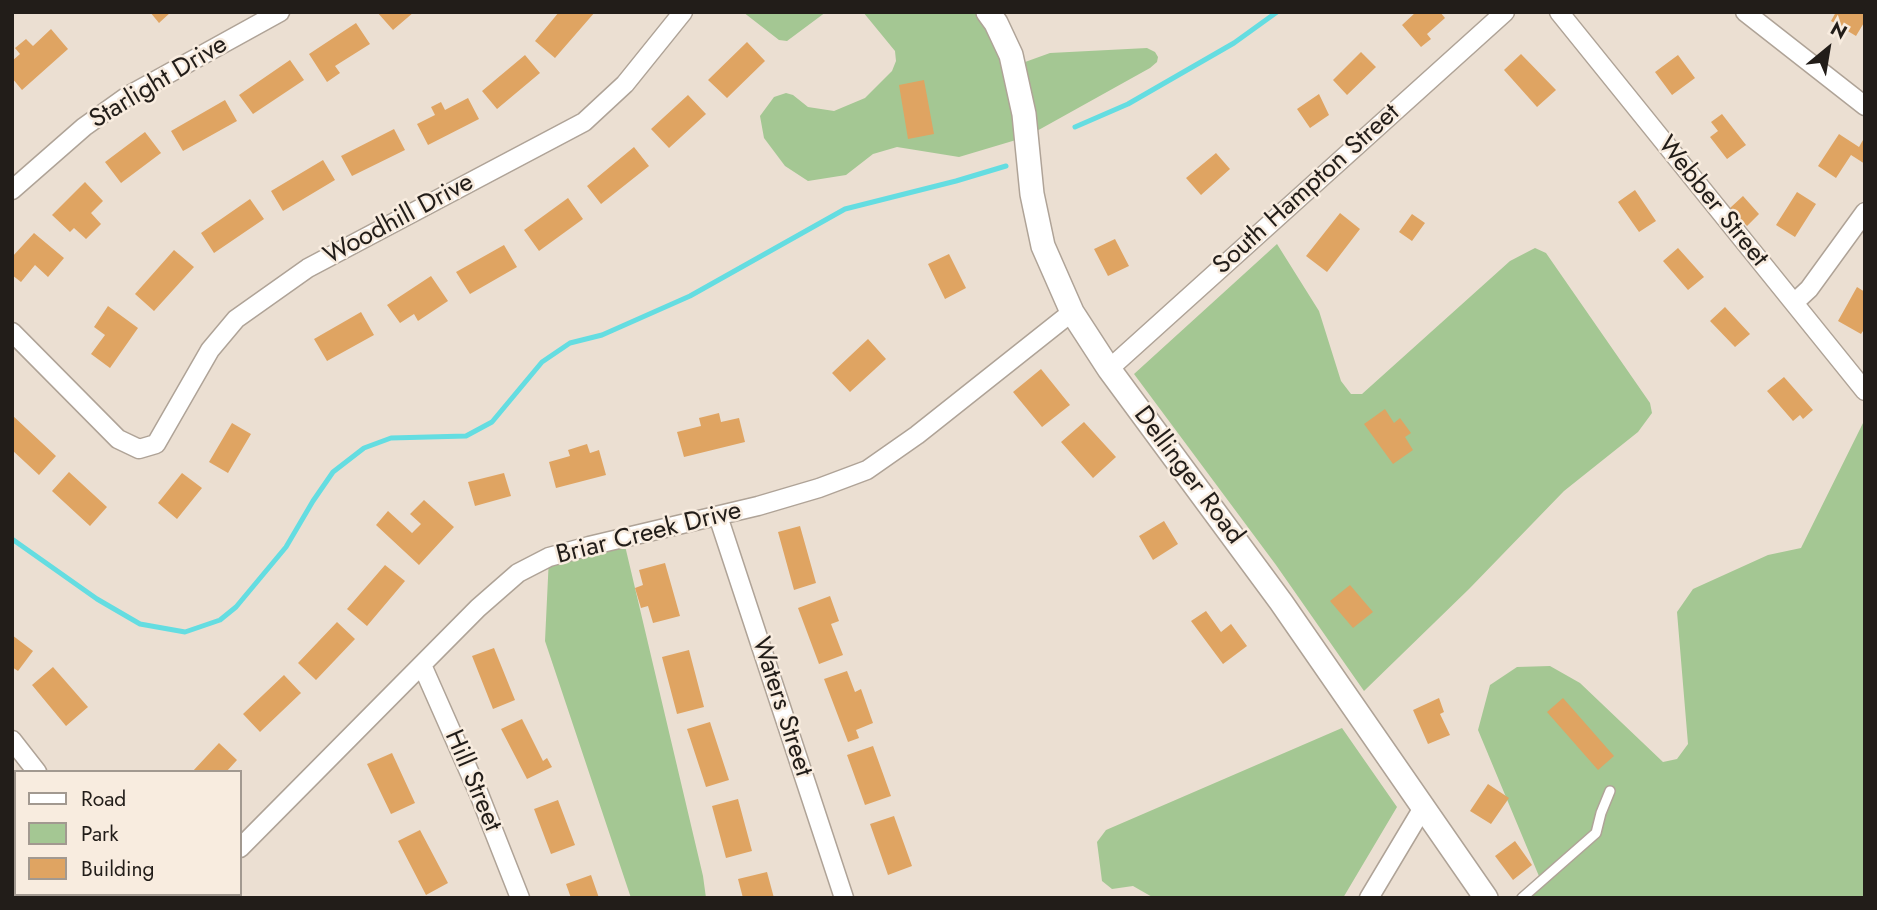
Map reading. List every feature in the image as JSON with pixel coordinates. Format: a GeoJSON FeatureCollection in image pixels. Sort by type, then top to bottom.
{"type":"FeatureCollection","features":[{"type":"Feature","properties":{"kind":"street","name":"Woodhill Drive"},"geometry":{"type":"LineString","coordinates":[[12,332],[118,439],[139,449],[156,444],[210,350],[236,319],[308,268],[584,122],[625,84],[683,12]]}},
{"type":"Feature","properties":{"kind":"street","name":"Dellinger Road"},"geometry":{"type":"LineString","coordinates":[[988,12],[1011,55],[1024,114],[1032,194],[1043,246],[1072,312],[1109,369],[1266,580],[1486,898]]}},
{"type":"Feature","properties":{"kind":"street","name":"South Hampton Street"},"geometry":{"type":"LineString","coordinates":[[1109,369],[1505,12]]}},
{"type":"Feature","properties":{"kind":"street","name":"Webber Street"},"geometry":{"type":"LineString","coordinates":[[1559,12],[1865,391]]}},
{"type":"Feature","properties":{"kind":"street"},"geometry":{"type":"LineString","coordinates":[[1745,12],[1865,106]]}},
{"type":"Feature","properties":{"kind":"street","name":"Starlight Drive"},"geometry":{"type":"LineString","coordinates":[[12,190],[84,127],[126,97],[276,13]]}},
{"type":"Feature","properties":{"kind":"street"},"geometry":{"type":"LineString","coordinates":[[1794,303],[1809,289],[1865,212]]}},
{"type":"Feature","properties":{"kind":"street","name":"Briar Creek Drive"},"geometry":{"type":"LineString","coordinates":[[242,846],[478,608],[518,573],[550,557],[589,545],[718,516],[819,488],[867,470],[917,435],[1072,312]]}},
{"type":"Feature","properties":{"kind":"street","name":"Waters Street"},"geometry":{"type":"LineString","coordinates":[[718,516],[844,898]]}},
{"type":"Feature","properties":{"kind":"street","name":"Hill Street"},"geometry":{"type":"LineString","coordinates":[[422,665],[479,794],[520,898]]}},
{"type":"Feature","properties":{"kind":"street"},"geometry":{"type":"LineString","coordinates":[[12,740],[35,770]]}},
{"type":"Feature","properties":{"kind":"street"},"geometry":{"type":"LineString","coordinates":[[1369,898],[1424,806]]}},
{"type":"Feature","properties":{"kind":"lane"},"geometry":{"type":"LineString","coordinates":[[1522,898],[1596,833],[1610,791]]}},
{"type":"Feature","properties":{"kind":"green space"},"geometry":{"type":"Polygon","coordinates":[[[743,12],[826,12],[787,41],[779,40],[743,12]]]}},
{"type":"Feature","properties":{"kind":"green space"},"geometry":{"type":"Polygon","coordinates":[[[863,12],[988,12],[1014,66],[1050,53],[1147,48],[1158,57],[1157,62],[1150,68],[1026,137],[959,157],[897,147],[873,154],[846,175],[808,181],[785,166],[764,138],[760,116],[774,97],[786,93],[808,107],[834,111],[865,98],[892,71],[896,61],[895,51],[863,12]]]}},
{"type":"Feature","properties":{"kind":"green space"},"geometry":{"type":"Polygon","coordinates":[[[1277,244],[1319,311],[1341,381],[1351,394],[1362,394],[1510,261],[1535,248],[1546,253],[1650,403],[1652,413],[1638,432],[1564,491],[1469,589],[1364,691],[1276,565],[1134,374],[1277,244]]]}},
{"type":"Feature","properties":{"kind":"green space"},"geometry":{"type":"Polygon","coordinates":[[[1865,419],[1865,898],[1522,898],[1541,881],[1478,730],[1490,685],[1517,667],[1550,666],[1580,683],[1663,762],[1677,759],[1688,744],[1677,612],[1693,589],[1768,555],[1801,548],[1865,419]]]}},
{"type":"Feature","properties":{"kind":"green space"},"geometry":{"type":"Polygon","coordinates":[[[622,533],[706,898],[631,898],[545,641],[549,557],[622,533]]]}},
{"type":"Feature","properties":{"kind":"green space"},"geometry":{"type":"Polygon","coordinates":[[[1342,728],[1397,807],[1343,898],[1154,898],[1133,886],[1112,889],[1102,881],[1097,842],[1106,830],[1342,728]]]}},
{"type":"Feature","properties":{"kind":"building"},"geometry":{"type":"Polygon","coordinates":[[[150,12],[171,12],[159,23],[150,12]]]}},
{"type":"Feature","properties":{"kind":"building"},"geometry":{"type":"Polygon","coordinates":[[[377,12],[414,12],[393,30],[377,12]]]}},
{"type":"Feature","properties":{"kind":"building"},"geometry":{"type":"Polygon","coordinates":[[[559,12],[595,12],[555,58],[535,41],[559,12]]]}},
{"type":"Feature","properties":{"kind":"building"},"geometry":{"type":"Polygon","coordinates":[[[1416,12],[1440,12],[1445,18],[1427,34],[1431,39],[1421,47],[1402,25],[1416,12]]]}},
{"type":"Feature","properties":{"kind":"building"},"geometry":{"type":"Polygon","coordinates":[[[1836,12],[1865,12],[1865,21],[1856,36],[1831,21],[1836,12]]]}},
{"type":"Feature","properties":{"kind":"building"},"geometry":{"type":"Polygon","coordinates":[[[356,23],[370,44],[335,66],[340,73],[327,82],[309,54],[356,23]]]}},
{"type":"Feature","properties":{"kind":"building"},"geometry":{"type":"Polygon","coordinates":[[[51,29],[68,49],[22,90],[12,78],[12,61],[20,54],[15,48],[26,39],[33,46],[51,29]]]}},
{"type":"Feature","properties":{"kind":"building"},"geometry":{"type":"Polygon","coordinates":[[[747,42],[765,61],[727,98],[708,80],[747,42]]]}},
{"type":"Feature","properties":{"kind":"building"},"geometry":{"type":"Polygon","coordinates":[[[1361,52],[1376,67],[1347,95],[1333,80],[1361,52]]]}},
{"type":"Feature","properties":{"kind":"building"},"geometry":{"type":"Polygon","coordinates":[[[1521,54],[1556,90],[1537,107],[1504,70],[1521,54]]]}},
{"type":"Feature","properties":{"kind":"building"},"geometry":{"type":"Polygon","coordinates":[[[525,55],[540,73],[497,109],[482,91],[525,55]]]}},
{"type":"Feature","properties":{"kind":"building"},"geometry":{"type":"Polygon","coordinates":[[[1678,55],[1695,78],[1672,95],[1655,72],[1678,55]]]}},
{"type":"Feature","properties":{"kind":"building"},"geometry":{"type":"Polygon","coordinates":[[[290,60],[304,80],[253,114],[239,95],[290,60]]]}},
{"type":"Feature","properties":{"kind":"building"},"geometry":{"type":"Polygon","coordinates":[[[924,80],[934,134],[908,139],[899,85],[924,80]]]}},
{"type":"Feature","properties":{"kind":"building"},"geometry":{"type":"Polygon","coordinates":[[[1319,94],[1329,115],[1310,128],[1297,109],[1319,94]]]}},
{"type":"Feature","properties":{"kind":"building"},"geometry":{"type":"Polygon","coordinates":[[[688,95],[706,114],[669,148],[651,129],[688,95]]]}},
{"type":"Feature","properties":{"kind":"building"},"geometry":{"type":"Polygon","coordinates":[[[468,98],[479,119],[428,145],[417,124],[435,115],[431,107],[441,102],[445,110],[468,98]]]}},
{"type":"Feature","properties":{"kind":"building"},"geometry":{"type":"Polygon","coordinates":[[[225,100],[237,121],[183,151],[171,131],[225,100]]]}},
{"type":"Feature","properties":{"kind":"building"},"geometry":{"type":"Polygon","coordinates":[[[1722,114],[1746,145],[1727,159],[1710,137],[1718,131],[1711,122],[1722,114]]]}},
{"type":"Feature","properties":{"kind":"building"},"geometry":{"type":"Polygon","coordinates":[[[394,129],[405,150],[352,176],[341,156],[394,129]]]}},
{"type":"Feature","properties":{"kind":"building"},"geometry":{"type":"Polygon","coordinates":[[[145,132],[161,153],[121,183],[105,162],[145,132]]]}},
{"type":"Feature","properties":{"kind":"building"},"geometry":{"type":"Polygon","coordinates":[[[1839,134],[1859,147],[1863,140],[1865,141],[1865,164],[1851,155],[1836,178],[1818,166],[1839,134]]]}},
{"type":"Feature","properties":{"kind":"building"},"geometry":{"type":"Polygon","coordinates":[[[634,147],[649,166],[601,204],[587,186],[634,147]]]}},
{"type":"Feature","properties":{"kind":"building"},"geometry":{"type":"Polygon","coordinates":[[[1216,153],[1230,169],[1201,195],[1186,178],[1216,153]]]}},
{"type":"Feature","properties":{"kind":"building"},"geometry":{"type":"Polygon","coordinates":[[[323,160],[335,180],[283,211],[271,191],[323,160]]]}},
{"type":"Feature","properties":{"kind":"building"},"geometry":{"type":"Polygon","coordinates":[[[85,182],[103,201],[91,213],[101,224],[86,239],[74,228],[70,232],[52,215],[85,182]]]}},
{"type":"Feature","properties":{"kind":"building"},"geometry":{"type":"Polygon","coordinates":[[[1635,190],[1656,221],[1639,232],[1618,202],[1635,190]]]}},
{"type":"Feature","properties":{"kind":"building"},"geometry":{"type":"Polygon","coordinates":[[[1797,192],[1816,204],[1795,237],[1776,225],[1797,192]]]}},
{"type":"Feature","properties":{"kind":"building"},"geometry":{"type":"Polygon","coordinates":[[[1743,196],[1759,214],[1747,226],[1730,208],[1743,196]]]}},
{"type":"Feature","properties":{"kind":"building"},"geometry":{"type":"Polygon","coordinates":[[[568,198],[583,219],[539,251],[524,230],[568,198]]]}},
{"type":"Feature","properties":{"kind":"building"},"geometry":{"type":"Polygon","coordinates":[[[250,199],[264,219],[214,253],[201,233],[250,199]]]}},
{"type":"Feature","properties":{"kind":"building"},"geometry":{"type":"Polygon","coordinates":[[[1340,213],[1360,229],[1327,272],[1306,256],[1340,213]]]}},
{"type":"Feature","properties":{"kind":"building"},"geometry":{"type":"Polygon","coordinates":[[[1412,214],[1425,223],[1412,241],[1399,232],[1412,214]]]}},
{"type":"Feature","properties":{"kind":"building"},"geometry":{"type":"Polygon","coordinates":[[[34,233],[64,258],[48,277],[35,265],[21,282],[12,275],[12,257],[34,233]]]}},
{"type":"Feature","properties":{"kind":"building"},"geometry":{"type":"Polygon","coordinates":[[[1115,239],[1129,266],[1108,276],[1094,249],[1115,239]]]}},
{"type":"Feature","properties":{"kind":"building"},"geometry":{"type":"Polygon","coordinates":[[[504,245],[517,267],[470,294],[456,272],[504,245]]]}},
{"type":"Feature","properties":{"kind":"building"},"geometry":{"type":"Polygon","coordinates":[[[1678,248],[1704,277],[1688,290],[1663,261],[1678,248]]]}},
{"type":"Feature","properties":{"kind":"building"},"geometry":{"type":"Polygon","coordinates":[[[174,250],[194,267],[154,311],[135,294],[174,250]]]}},
{"type":"Feature","properties":{"kind":"building"},"geometry":{"type":"Polygon","coordinates":[[[949,254],[966,288],[945,299],[928,264],[949,254]]]}},
{"type":"Feature","properties":{"kind":"building"},"geometry":{"type":"Polygon","coordinates":[[[431,276],[448,301],[418,321],[414,314],[400,323],[387,305],[431,276]]]}},
{"type":"Feature","properties":{"kind":"building"},"geometry":{"type":"Polygon","coordinates":[[[1857,287],[1865,292],[1865,328],[1861,334],[1838,321],[1857,287]]]}},
{"type":"Feature","properties":{"kind":"building"},"geometry":{"type":"Polygon","coordinates":[[[108,306],[138,328],[110,368],[91,354],[105,335],[94,327],[108,306]]]}},
{"type":"Feature","properties":{"kind":"building"},"geometry":{"type":"Polygon","coordinates":[[[1725,307],[1750,334],[1735,347],[1710,321],[1725,307]]]}},
{"type":"Feature","properties":{"kind":"building"},"geometry":{"type":"Polygon","coordinates":[[[361,312],[374,335],[327,361],[314,339],[361,312]]]}},
{"type":"Feature","properties":{"kind":"building"},"geometry":{"type":"Polygon","coordinates":[[[868,339],[886,359],[850,392],[832,373],[868,339]]]}},
{"type":"Feature","properties":{"kind":"building"},"geometry":{"type":"Polygon","coordinates":[[[1041,369],[1070,405],[1042,427],[1013,392],[1041,369]]]}},
{"type":"Feature","properties":{"kind":"building"},"geometry":{"type":"Polygon","coordinates":[[[1784,377],[1813,410],[1803,419],[1800,415],[1793,421],[1767,391],[1784,377]]]}},
{"type":"Feature","properties":{"kind":"building"},"geometry":{"type":"Polygon","coordinates":[[[1385,409],[1394,423],[1400,418],[1411,433],[1405,437],[1413,450],[1393,464],[1364,424],[1385,409]]]}},
{"type":"Feature","properties":{"kind":"building"},"geometry":{"type":"Polygon","coordinates":[[[719,413],[721,422],[739,418],[745,442],[684,457],[677,432],[701,426],[699,418],[719,413]]]}},
{"type":"Feature","properties":{"kind":"building"},"geometry":{"type":"Polygon","coordinates":[[[12,415],[56,456],[39,475],[12,450],[12,415]]]}},
{"type":"Feature","properties":{"kind":"building"},"geometry":{"type":"Polygon","coordinates":[[[1084,422],[1116,457],[1093,478],[1061,442],[1084,422]]]}},
{"type":"Feature","properties":{"kind":"building"},"geometry":{"type":"Polygon","coordinates":[[[232,423],[251,434],[228,473],[209,462],[232,423]]]}},
{"type":"Feature","properties":{"kind":"building"},"geometry":{"type":"Polygon","coordinates":[[[587,444],[590,453],[599,450],[606,475],[556,488],[549,462],[570,456],[568,450],[587,444]]]}},
{"type":"Feature","properties":{"kind":"building"},"geometry":{"type":"Polygon","coordinates":[[[69,472],[107,507],[90,526],[52,491],[69,472]]]}},
{"type":"Feature","properties":{"kind":"building"},"geometry":{"type":"Polygon","coordinates":[[[182,473],[202,488],[177,519],[158,503],[182,473]]]}},
{"type":"Feature","properties":{"kind":"building"},"geometry":{"type":"Polygon","coordinates":[[[504,473],[511,496],[475,506],[468,482],[504,473]]]}},
{"type":"Feature","properties":{"kind":"building"},"geometry":{"type":"Polygon","coordinates":[[[424,500],[454,527],[419,565],[376,525],[388,511],[412,533],[421,524],[410,514],[424,500]]]}},
{"type":"Feature","properties":{"kind":"building"},"geometry":{"type":"Polygon","coordinates":[[[1164,521],[1178,544],[1153,560],[1139,536],[1164,521]]]}},
{"type":"Feature","properties":{"kind":"building"},"geometry":{"type":"Polygon","coordinates":[[[800,526],[816,583],[794,590],[778,532],[800,526]]]}},
{"type":"Feature","properties":{"kind":"building"},"geometry":{"type":"Polygon","coordinates":[[[665,563],[680,616],[653,623],[648,606],[641,608],[635,588],[643,585],[639,570],[665,563]]]}},
{"type":"Feature","properties":{"kind":"building"},"geometry":{"type":"Polygon","coordinates":[[[385,565],[405,581],[367,626],[347,609],[385,565]]]}},
{"type":"Feature","properties":{"kind":"building"},"geometry":{"type":"Polygon","coordinates":[[[1350,585],[1373,612],[1353,628],[1330,601],[1350,585]]]}},
{"type":"Feature","properties":{"kind":"building"},"geometry":{"type":"Polygon","coordinates":[[[830,596],[839,621],[831,624],[843,655],[819,664],[798,608],[830,596]]]}},
{"type":"Feature","properties":{"kind":"building"},"geometry":{"type":"Polygon","coordinates":[[[1206,611],[1221,632],[1231,624],[1247,646],[1223,664],[1191,621],[1206,611]]]}},
{"type":"Feature","properties":{"kind":"building"},"geometry":{"type":"Polygon","coordinates":[[[337,622],[355,639],[316,680],[298,663],[337,622]]]}},
{"type":"Feature","properties":{"kind":"building"},"geometry":{"type":"Polygon","coordinates":[[[12,635],[33,651],[18,671],[12,667],[12,635]]]}},
{"type":"Feature","properties":{"kind":"building"},"geometry":{"type":"Polygon","coordinates":[[[494,648],[515,700],[493,709],[472,656],[494,648]]]}},
{"type":"Feature","properties":{"kind":"building"},"geometry":{"type":"Polygon","coordinates":[[[689,650],[704,707],[677,714],[662,657],[689,650]]]}},
{"type":"Feature","properties":{"kind":"building"},"geometry":{"type":"Polygon","coordinates":[[[53,667],[88,707],[66,726],[32,685],[53,667]]]}},
{"type":"Feature","properties":{"kind":"building"},"geometry":{"type":"Polygon","coordinates":[[[847,671],[855,692],[861,689],[873,723],[856,730],[859,738],[848,742],[824,679],[847,671]]]}},
{"type":"Feature","properties":{"kind":"building"},"geometry":{"type":"Polygon","coordinates":[[[284,675],[301,693],[260,732],[243,714],[284,675]]]}},
{"type":"Feature","properties":{"kind":"building"},"geometry":{"type":"Polygon","coordinates":[[[1439,698],[1444,712],[1440,714],[1450,735],[1428,744],[1413,710],[1439,698]]]}},
{"type":"Feature","properties":{"kind":"building"},"geometry":{"type":"Polygon","coordinates":[[[1563,698],[1614,756],[1598,770],[1547,712],[1563,698]]]}},
{"type":"Feature","properties":{"kind":"building"},"geometry":{"type":"Polygon","coordinates":[[[522,719],[543,761],[547,758],[552,767],[527,779],[501,729],[522,719]]]}},
{"type":"Feature","properties":{"kind":"building"},"geometry":{"type":"Polygon","coordinates":[[[710,722],[729,780],[706,787],[687,729],[710,722]]]}},
{"type":"Feature","properties":{"kind":"building"},"geometry":{"type":"Polygon","coordinates":[[[219,743],[237,760],[228,770],[194,770],[219,743]]]}},
{"type":"Feature","properties":{"kind":"building"},"geometry":{"type":"Polygon","coordinates":[[[873,746],[891,796],[865,805],[847,755],[873,746]]]}},
{"type":"Feature","properties":{"kind":"building"},"geometry":{"type":"Polygon","coordinates":[[[392,753],[415,803],[391,814],[367,764],[392,753]]]}},
{"type":"Feature","properties":{"kind":"building"},"geometry":{"type":"Polygon","coordinates":[[[1488,784],[1509,798],[1491,824],[1470,811],[1488,784]]]}},
{"type":"Feature","properties":{"kind":"building"},"geometry":{"type":"Polygon","coordinates":[[[738,799],[752,851],[726,858],[712,806],[738,799]]]}},
{"type":"Feature","properties":{"kind":"building"},"geometry":{"type":"Polygon","coordinates":[[[558,800],[575,845],[551,854],[534,809],[558,800]]]}},
{"type":"Feature","properties":{"kind":"building"},"geometry":{"type":"Polygon","coordinates":[[[894,816],[912,866],[888,875],[870,824],[894,816]]]}},
{"type":"Feature","properties":{"kind":"building"},"geometry":{"type":"Polygon","coordinates":[[[420,830],[448,883],[426,895],[398,841],[420,830]]]}},
{"type":"Feature","properties":{"kind":"building"},"geometry":{"type":"Polygon","coordinates":[[[1515,841],[1532,865],[1513,880],[1495,856],[1515,841]]]}},
{"type":"Feature","properties":{"kind":"building"},"geometry":{"type":"Polygon","coordinates":[[[767,872],[774,898],[743,898],[738,879],[767,872]]]}},
{"type":"Feature","properties":{"kind":"building"},"geometry":{"type":"Polygon","coordinates":[[[591,875],[599,898],[571,898],[566,884],[591,875]]]}},
{"type":"Feature","properties":{"kind":"waterway"},"geometry":{"type":"LineString","coordinates":[[1075,127],[1128,104],[1234,43],[1277,12]]}},
{"type":"Feature","properties":{"kind":"waterway"},"geometry":{"type":"LineString","coordinates":[[12,539],[97,599],[140,624],[185,632],[220,620],[236,607],[286,547],[333,472],[364,448],[391,438],[466,436],[492,422],[542,362],[570,343],[602,335],[690,296],[845,209],[1006,166]]}}]}
